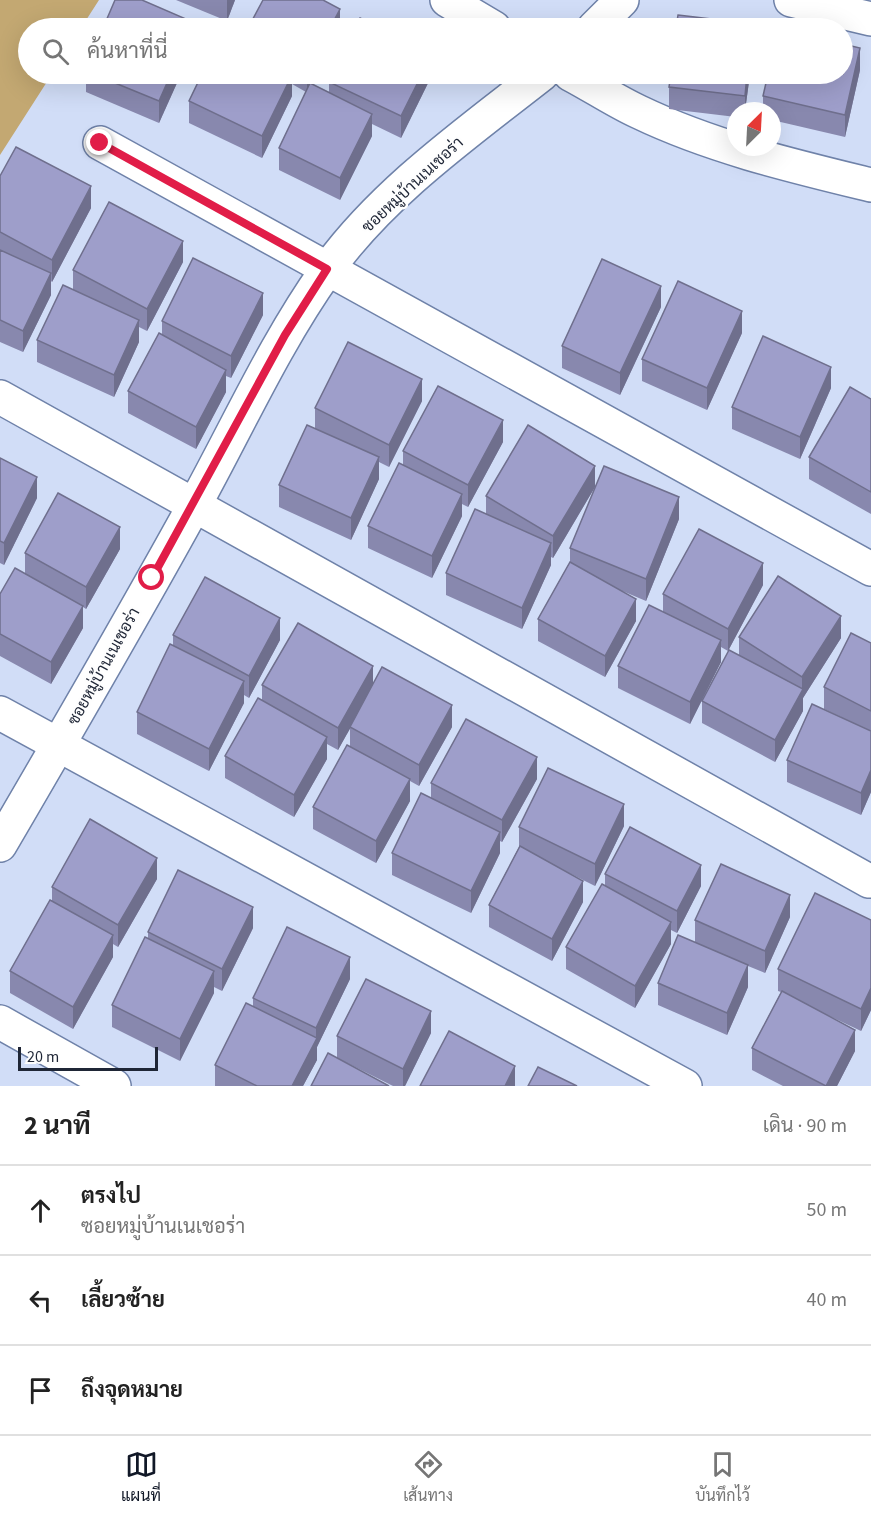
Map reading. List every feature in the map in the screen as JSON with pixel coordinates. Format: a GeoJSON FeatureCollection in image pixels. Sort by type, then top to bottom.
{"type":"FeatureCollection","features":[{"type":"Feature","properties":{"kind":"street"},"geometry":{"type":"LineString","coordinates":[[447,0],[477,18]]}},
{"type":"Feature","properties":{"kind":"street"},"geometry":{"type":"LineString","coordinates":[[604,18],[622,0]]}},
{"type":"Feature","properties":{"kind":"street"},"geometry":{"type":"LineString","coordinates":[[791,0],[871,19]]}},
{"type":"Feature","properties":{"kind":"street","name":"ซอยหมู่บ้านเนเชอร่า"},"geometry":{"type":"LineString","coordinates":[[0,845],[195,504],[285,335],[327,269],[374,214],[469,131],[529,84]]}},
{"type":"Feature","properties":{"kind":"street"},"geometry":{"type":"LineString","coordinates":[[588,84],[639,112],[696,135],[778,162],[871,184]]}},
{"type":"Feature","properties":{"kind":"street"},"geometry":{"type":"LineString","coordinates":[[100,143],[871,568]]}},
{"type":"Feature","properties":{"kind":"street"},"geometry":{"type":"LineString","coordinates":[[0,397],[869,880]]}},
{"type":"Feature","properties":{"kind":"street"},"geometry":{"type":"LineString","coordinates":[[0,714],[685,1086]]}},
{"type":"Feature","properties":{"kind":"street"},"geometry":{"type":"LineString","coordinates":[[0,1023],[114,1086]]}},
{"type":"Feature","properties":{"kind":"shaded area"},"geometry":{"type":"Polygon","coordinates":[[[0,0],[99,0],[87,18],[18,18],[18,84],[46,84],[0,155],[0,0]]]}},
{"type":"Feature","properties":{"kind":"building"},"geometry":{"type":"Polygon","coordinates":[[[115,0],[142,0],[184,18],[107,18],[115,0]]]}},
{"type":"Feature","properties":{"kind":"building"},"geometry":{"type":"Polygon","coordinates":[[[263,0],[323,0],[340,9],[335,18],[253,18],[263,0]]]}},
{"type":"Feature","properties":{"kind":"building"},"geometry":{"type":"Polygon","coordinates":[[[678,15],[703,18],[678,18],[678,15]]]}},
{"type":"Feature","properties":{"kind":"building"},"geometry":{"type":"Polygon","coordinates":[[[853,46],[860,48],[853,79],[853,46]]]}},
{"type":"Feature","properties":{"kind":"building"},"geometry":{"type":"Polygon","coordinates":[[[117,84],[167,84],[159,101],[117,84]]]}},
{"type":"Feature","properties":{"kind":"building"},"geometry":{"type":"Polygon","coordinates":[[[197,84],[288,84],[262,136],[189,101],[197,84]]]}},
{"type":"Feature","properties":{"kind":"building"},"geometry":{"type":"Polygon","coordinates":[[[310,84],[372,114],[340,178],[279,148],[310,84]]]}},
{"type":"Feature","properties":{"kind":"building"},"geometry":{"type":"Polygon","coordinates":[[[333,84],[417,84],[401,116],[333,84]]]}},
{"type":"Feature","properties":{"kind":"building"},"geometry":{"type":"Polygon","coordinates":[[[669,84],[746,84],[745,96],[669,87],[669,84]]]}},
{"type":"Feature","properties":{"kind":"building"},"geometry":{"type":"Polygon","coordinates":[[[766,84],[852,84],[845,115],[763,96],[766,84]]]}},
{"type":"Feature","properties":{"kind":"building"},"geometry":{"type":"Polygon","coordinates":[[[16,147],[91,186],[52,260],[0,232],[0,176],[16,147]]]}},
{"type":"Feature","properties":{"kind":"building"},"geometry":{"type":"Polygon","coordinates":[[[109,202],[183,241],[147,309],[73,270],[109,202]]]}},
{"type":"Feature","properties":{"kind":"building"},"geometry":{"type":"Polygon","coordinates":[[[0,250],[51,273],[23,331],[0,320],[0,250]]]}},
{"type":"Feature","properties":{"kind":"building"},"geometry":{"type":"Polygon","coordinates":[[[193,258],[263,293],[231,356],[162,321],[193,258]]]}},
{"type":"Feature","properties":{"kind":"building"},"geometry":{"type":"Polygon","coordinates":[[[602,259],[661,286],[620,373],[562,346],[602,259]]]}},
{"type":"Feature","properties":{"kind":"building"},"geometry":{"type":"Polygon","coordinates":[[[678,281],[742,311],[707,388],[642,359],[678,281]]]}},
{"type":"Feature","properties":{"kind":"building"},"geometry":{"type":"Polygon","coordinates":[[[63,285],[139,320],[114,375],[37,340],[63,285]]]}},
{"type":"Feature","properties":{"kind":"building"},"geometry":{"type":"Polygon","coordinates":[[[159,333],[226,370],[196,427],[128,391],[159,333]]]}},
{"type":"Feature","properties":{"kind":"building"},"geometry":{"type":"Polygon","coordinates":[[[763,336],[831,367],[800,437],[732,407],[763,336]]]}},
{"type":"Feature","properties":{"kind":"building"},"geometry":{"type":"Polygon","coordinates":[[[348,342],[422,379],[389,445],[315,408],[348,342]]]}},
{"type":"Feature","properties":{"kind":"building"},"geometry":{"type":"Polygon","coordinates":[[[438,386],[503,420],[468,485],[403,451],[438,386]]]}},
{"type":"Feature","properties":{"kind":"building"},"geometry":{"type":"Polygon","coordinates":[[[850,387],[871,399],[871,492],[809,457],[850,387]]]}},
{"type":"Feature","properties":{"kind":"building"},"geometry":{"type":"Polygon","coordinates":[[[307,425],[379,457],[351,518],[279,485],[307,425]]]}},
{"type":"Feature","properties":{"kind":"building"},"geometry":{"type":"Polygon","coordinates":[[[528,425],[595,466],[553,536],[486,496],[528,425]]]}},
{"type":"Feature","properties":{"kind":"building"},"geometry":{"type":"Polygon","coordinates":[[[0,458],[37,477],[4,543],[0,541],[0,458]]]}},
{"type":"Feature","properties":{"kind":"building"},"geometry":{"type":"Polygon","coordinates":[[[399,463],[462,494],[432,556],[368,526],[399,463]]]}},
{"type":"Feature","properties":{"kind":"building"},"geometry":{"type":"Polygon","coordinates":[[[604,466],[679,497],[646,579],[570,548],[604,466]]]}},
{"type":"Feature","properties":{"kind":"building"},"geometry":{"type":"Polygon","coordinates":[[[58,493],[120,527],[86,587],[25,553],[58,493]]]}},
{"type":"Feature","properties":{"kind":"building"},"geometry":{"type":"Polygon","coordinates":[[[475,509],[551,543],[522,608],[446,573],[475,509]]]}},
{"type":"Feature","properties":{"kind":"building"},"geometry":{"type":"Polygon","coordinates":[[[699,529],[763,563],[728,629],[663,594],[699,529]]]}},
{"type":"Feature","properties":{"kind":"building"},"geometry":{"type":"Polygon","coordinates":[[[570,562],[636,599],[605,656],[538,619],[570,562]]]}},
{"type":"Feature","properties":{"kind":"building"},"geometry":{"type":"Polygon","coordinates":[[[15,568],[83,606],[51,662],[0,634],[0,594],[15,568]]]}},
{"type":"Feature","properties":{"kind":"building"},"geometry":{"type":"Polygon","coordinates":[[[778,576],[841,616],[802,677],[739,637],[778,576]]]}},
{"type":"Feature","properties":{"kind":"building"},"geometry":{"type":"Polygon","coordinates":[[[205,577],[280,618],[249,676],[173,635],[205,577]]]}},
{"type":"Feature","properties":{"kind":"building"},"geometry":{"type":"Polygon","coordinates":[[[649,605],[721,640],[690,702],[618,666],[649,605]]]}},
{"type":"Feature","properties":{"kind":"building"},"geometry":{"type":"Polygon","coordinates":[[[298,623],[373,666],[338,728],[262,685],[298,623]]]}},
{"type":"Feature","properties":{"kind":"building"},"geometry":{"type":"Polygon","coordinates":[[[851,633],[871,643],[871,711],[824,687],[851,633]]]}},
{"type":"Feature","properties":{"kind":"building"},"geometry":{"type":"Polygon","coordinates":[[[170,644],[244,681],[209,749],[137,712],[170,644]]]}},
{"type":"Feature","properties":{"kind":"building"},"geometry":{"type":"Polygon","coordinates":[[[729,650],[803,689],[775,740],[702,701],[729,650]]]}},
{"type":"Feature","properties":{"kind":"building"},"geometry":{"type":"Polygon","coordinates":[[[382,667],[452,705],[419,765],[350,727],[382,667]]]}},
{"type":"Feature","properties":{"kind":"building"},"geometry":{"type":"Polygon","coordinates":[[[258,698],[327,737],[294,795],[225,756],[258,698]]]}},
{"type":"Feature","properties":{"kind":"building"},"geometry":{"type":"Polygon","coordinates":[[[812,704],[871,731],[871,770],[861,793],[787,760],[812,704]]]}},
{"type":"Feature","properties":{"kind":"building"},"geometry":{"type":"Polygon","coordinates":[[[466,719],[537,757],[502,820],[431,783],[466,719]]]}},
{"type":"Feature","properties":{"kind":"building"},"geometry":{"type":"Polygon","coordinates":[[[347,745],[410,779],[376,841],[313,807],[347,745]]]}},
{"type":"Feature","properties":{"kind":"building"},"geometry":{"type":"Polygon","coordinates":[[[548,768],[624,804],[595,864],[519,827],[548,768]]]}},
{"type":"Feature","properties":{"kind":"building"},"geometry":{"type":"Polygon","coordinates":[[[421,793],[500,832],[471,891],[392,853],[421,793]]]}},
{"type":"Feature","properties":{"kind":"building"},"geometry":{"type":"Polygon","coordinates":[[[90,819],[157,858],[118,925],[52,887],[90,819]]]}},
{"type":"Feature","properties":{"kind":"building"},"geometry":{"type":"Polygon","coordinates":[[[630,827],[701,865],[677,911],[605,874],[630,827]]]}},
{"type":"Feature","properties":{"kind":"building"},"geometry":{"type":"Polygon","coordinates":[[[520,846],[583,881],[552,939],[489,905],[520,846]]]}},
{"type":"Feature","properties":{"kind":"building"},"geometry":{"type":"Polygon","coordinates":[[[721,864],[790,895],[765,951],[695,920],[721,864]]]}},
{"type":"Feature","properties":{"kind":"building"},"geometry":{"type":"Polygon","coordinates":[[[178,870],[253,907],[222,969],[148,932],[178,870]]]}},
{"type":"Feature","properties":{"kind":"building"},"geometry":{"type":"Polygon","coordinates":[[[602,884],[671,922],[635,986],[566,947],[602,884]]]}},
{"type":"Feature","properties":{"kind":"building"},"geometry":{"type":"Polygon","coordinates":[[[815,893],[871,920],[871,988],[861,1009],[778,969],[815,893]]]}},
{"type":"Feature","properties":{"kind":"building"},"geometry":{"type":"Polygon","coordinates":[[[50,900],[113,935],[73,1007],[10,971],[50,900]]]}},
{"type":"Feature","properties":{"kind":"building"},"geometry":{"type":"Polygon","coordinates":[[[287,927],[350,957],[316,1028],[253,998],[287,927]]]}},
{"type":"Feature","properties":{"kind":"building"},"geometry":{"type":"Polygon","coordinates":[[[678,935],[748,965],[727,1013],[658,983],[678,935]]]}},
{"type":"Feature","properties":{"kind":"building"},"geometry":{"type":"Polygon","coordinates":[[[145,937],[214,971],[180,1039],[112,1005],[145,937]]]}},
{"type":"Feature","properties":{"kind":"building"},"geometry":{"type":"Polygon","coordinates":[[[366,979],[431,1011],[403,1069],[337,1036],[366,979]]]}},
{"type":"Feature","properties":{"kind":"building"},"geometry":{"type":"Polygon","coordinates":[[[782,991],[855,1030],[826,1086],[752,1048],[782,991]]]}},
{"type":"Feature","properties":{"kind":"building"},"geometry":{"type":"Polygon","coordinates":[[[246,1003],[317,1038],[292,1086],[257,1086],[215,1065],[246,1003]]]}},
{"type":"Feature","properties":{"kind":"building"},"geometry":{"type":"Polygon","coordinates":[[[449,1031],[515,1066],[505,1086],[420,1086],[449,1031]]]}},
{"type":"Feature","properties":{"kind":"building"},"geometry":{"type":"Polygon","coordinates":[[[328,1053],[389,1086],[311,1086],[328,1053]]]}},
{"type":"Feature","properties":{"kind":"building"},"geometry":{"type":"Polygon","coordinates":[[[538,1067],[577,1086],[528,1086],[538,1067]]]}},
{"type":"Feature","properties":{"kind":"route"},"geometry":{"type":"LineString","coordinates":[[100,143],[327,269],[285,335],[195,504],[152,578]]}}]}
